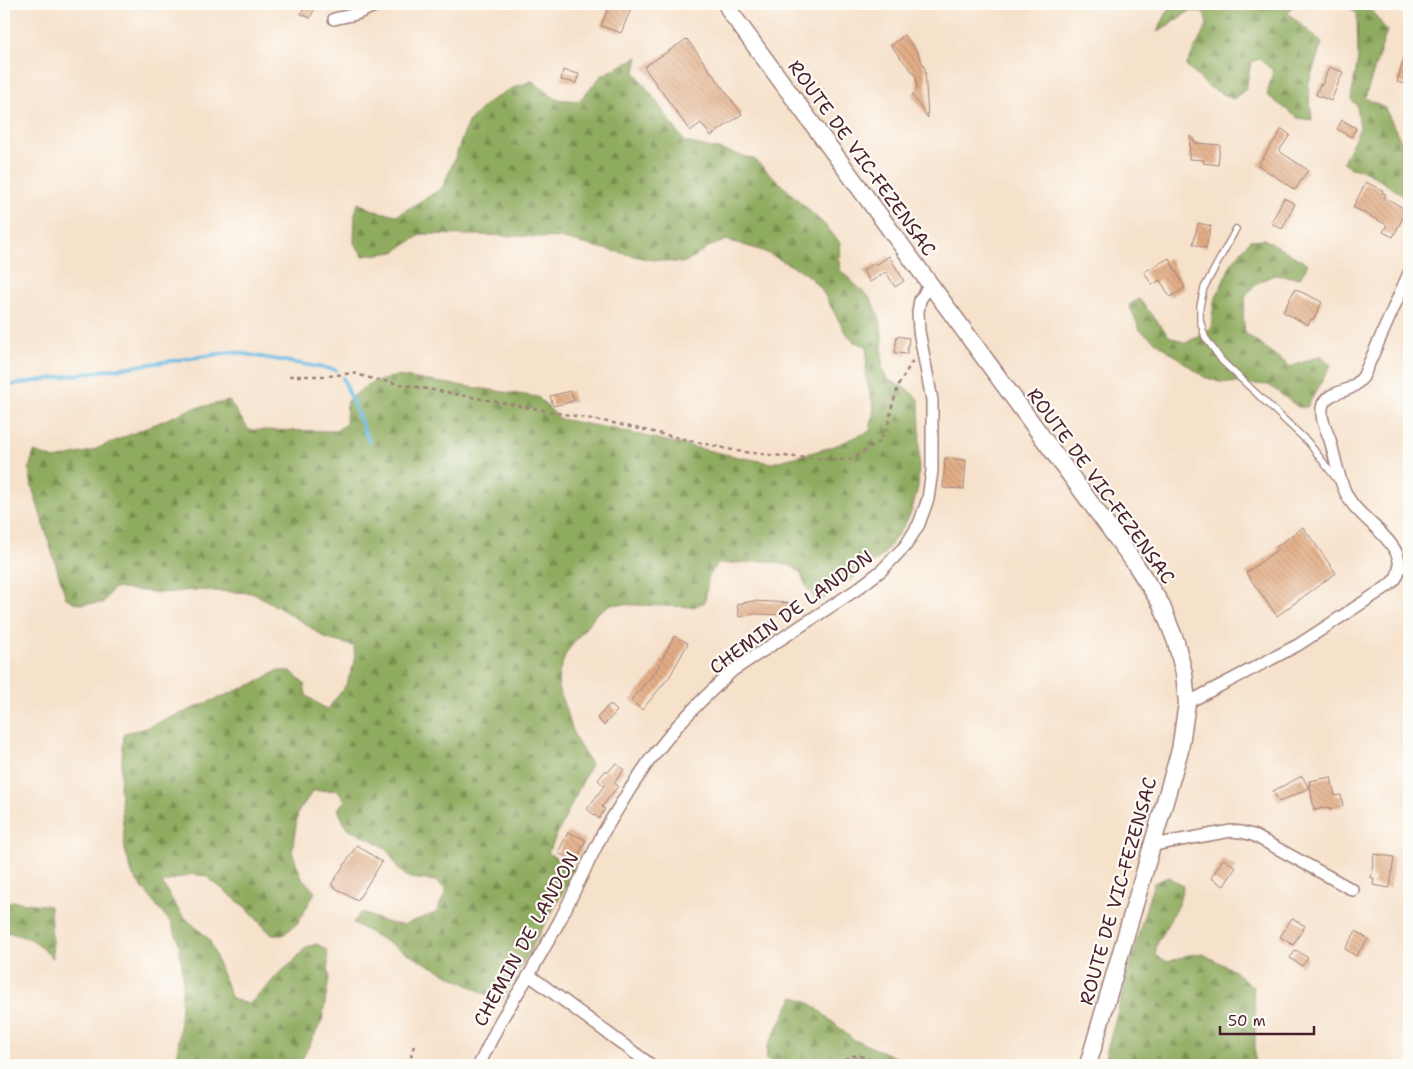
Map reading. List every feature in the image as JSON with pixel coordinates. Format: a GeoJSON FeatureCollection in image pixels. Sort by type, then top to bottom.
{"type":"FeatureCollection","features":[{"type":"Feature","properties":{"kind":"main road","name":"ROUTE DE VIC-FEZENSAC"},"geometry":{"type":"LineString","coordinates":[[726,4],[1134,562],[1161,604],[1176,642],[1184,673],[1187,703],[1180,750],[1088,1065]]}},
{"type":"Feature","properties":{"kind":"street"},"geometry":{"type":"LineString","coordinates":[[334,19],[356,14],[379,4]]}},
{"type":"Feature","properties":{"kind":"street"},"geometry":{"type":"LineString","coordinates":[[1187,703],[1298,645],[1388,586],[1396,577],[1400,566],[1398,556],[1393,546],[1351,503],[1343,486],[1321,414],[1324,403],[1329,396],[1353,387],[1363,377],[1409,273]]}},
{"type":"Feature","properties":{"kind":"street","name":"CHEMIN DE LANDON"},"geometry":{"type":"LineString","coordinates":[[478,1065],[559,922],[603,833],[649,761],[678,725],[732,671],[856,590],[882,570],[906,545],[919,524],[928,499],[932,471],[932,400],[919,331],[918,312],[920,300],[930,285]]}},
{"type":"Feature","properties":{"kind":"street"},"geometry":{"type":"LineString","coordinates":[[1153,845],[1231,831],[1241,832],[1253,835],[1353,890]]}},
{"type":"Feature","properties":{"kind":"street"},"geometry":{"type":"LineString","coordinates":[[530,975],[652,1065]]}},
{"type":"Feature","properties":{"kind":"lane"},"geometry":{"type":"LineString","coordinates":[[1236,229],[1204,288],[1200,306],[1200,320],[1205,336],[1222,361],[1308,442],[1343,486]]}},
{"type":"Feature","properties":{"kind":"path"},"geometry":{"type":"LineString","coordinates":[[289,376],[328,376],[353,373],[373,379],[613,423],[737,451],[770,456],[837,460],[851,459],[878,443],[888,427],[899,384],[912,362],[914,354]]}},
{"type":"Feature","properties":{"kind":"path"},"geometry":{"type":"LineString","coordinates":[[409,1065],[414,1044]]}},
{"type":"Feature","properties":{"kind":"path"},"geometry":{"type":"LineString","coordinates":[[839,1065],[850,1056],[857,1055],[882,1065]]}},
{"type":"Feature","properties":{"kind":"green space"},"geometry":{"type":"Polygon","coordinates":[[[1171,4],[1293,4],[1288,13],[1322,43],[1308,85],[1312,120],[1298,118],[1267,95],[1273,71],[1260,59],[1251,62],[1246,89],[1233,99],[1209,87],[1186,66],[1207,25],[1204,12],[1190,11],[1157,32],[1171,4]]]}},
{"type":"Feature","properties":{"kind":"green space"},"geometry":{"type":"Polygon","coordinates":[[[1345,4],[1367,4],[1387,31],[1365,98],[1385,108],[1400,139],[1409,143],[1409,199],[1366,171],[1351,168],[1343,162],[1360,128],[1357,106],[1351,99],[1358,58],[1357,14],[1345,4]]]}},
{"type":"Feature","properties":{"kind":"green space"},"geometry":{"type":"Polygon","coordinates":[[[638,57],[635,72],[685,142],[754,159],[826,226],[840,243],[839,263],[841,271],[871,299],[880,319],[882,368],[887,379],[907,389],[919,400],[918,487],[912,510],[904,526],[883,555],[818,603],[806,586],[800,572],[791,566],[767,561],[717,564],[708,578],[705,602],[693,607],[611,604],[597,613],[566,653],[559,673],[558,687],[576,740],[591,764],[548,853],[576,869],[501,1002],[421,961],[353,923],[361,912],[388,923],[402,925],[436,913],[447,889],[435,881],[409,878],[398,869],[388,850],[345,826],[338,809],[345,800],[337,790],[313,791],[298,812],[292,852],[302,878],[315,892],[298,923],[283,935],[272,935],[244,906],[206,876],[192,874],[162,883],[181,914],[209,939],[232,999],[249,1004],[306,947],[317,944],[327,950],[329,978],[322,1021],[299,1065],[177,1065],[183,976],[180,951],[178,939],[171,923],[133,876],[125,850],[120,788],[124,733],[143,729],[255,683],[277,671],[291,671],[304,684],[306,695],[327,710],[346,685],[355,662],[354,646],[327,639],[254,593],[192,590],[163,593],[113,588],[103,603],[77,604],[66,598],[32,487],[29,468],[34,452],[55,459],[91,451],[191,409],[229,401],[249,430],[336,431],[346,424],[347,401],[369,384],[396,376],[538,397],[560,419],[772,463],[832,447],[870,431],[874,408],[866,378],[867,346],[854,342],[844,330],[820,287],[802,271],[763,251],[727,240],[708,247],[692,259],[682,263],[647,259],[559,238],[422,234],[394,252],[363,256],[354,243],[355,214],[358,203],[378,212],[398,215],[442,188],[468,122],[487,103],[508,90],[532,81],[556,99],[579,101],[601,76],[638,57]]]}},
{"type":"Feature","properties":{"kind":"green space"},"geometry":{"type":"Polygon","coordinates":[[[1264,239],[1308,264],[1300,278],[1274,275],[1257,283],[1246,295],[1243,315],[1245,333],[1291,367],[1321,355],[1331,365],[1307,407],[1298,407],[1269,385],[1219,382],[1204,377],[1140,330],[1129,305],[1139,299],[1169,336],[1186,343],[1211,328],[1214,302],[1231,264],[1250,240],[1264,239]]]}},
{"type":"Feature","properties":{"kind":"green space"},"geometry":{"type":"Polygon","coordinates":[[[1168,877],[1183,886],[1179,903],[1157,944],[1155,955],[1168,962],[1188,955],[1203,954],[1233,970],[1253,987],[1255,1065],[1103,1065],[1154,883],[1168,877]]]}},
{"type":"Feature","properties":{"kind":"green space"},"geometry":{"type":"Polygon","coordinates":[[[12,901],[50,906],[53,958],[31,939],[4,931],[4,904],[12,901]]]}},
{"type":"Feature","properties":{"kind":"green space"},"geometry":{"type":"Polygon","coordinates":[[[794,996],[813,1005],[852,1039],[915,1065],[786,1065],[775,1064],[766,1060],[767,1047],[794,996]]]}},
{"type":"Feature","properties":{"kind":"building"},"geometry":{"type":"Polygon","coordinates":[[[306,4],[317,4],[310,18],[301,14],[306,4]]]}},
{"type":"Feature","properties":{"kind":"building"},"geometry":{"type":"Polygon","coordinates":[[[610,4],[632,6],[621,33],[601,26],[610,4]]]}},
{"type":"Feature","properties":{"kind":"building"},"geometry":{"type":"Polygon","coordinates":[[[904,35],[917,51],[925,69],[928,118],[912,95],[917,90],[916,76],[891,46],[904,35]]]}},
{"type":"Feature","properties":{"kind":"building"},"geometry":{"type":"Polygon","coordinates":[[[687,39],[742,114],[711,136],[701,123],[690,131],[644,67],[687,39]]]}},
{"type":"Feature","properties":{"kind":"building"},"geometry":{"type":"Polygon","coordinates":[[[1406,50],[1409,50],[1409,85],[1397,82],[1406,50]]]}},
{"type":"Feature","properties":{"kind":"building"},"geometry":{"type":"Polygon","coordinates":[[[1329,67],[1343,72],[1331,101],[1316,95],[1329,67]]]}},
{"type":"Feature","properties":{"kind":"building"},"geometry":{"type":"Polygon","coordinates":[[[563,70],[579,74],[576,83],[561,80],[563,70]]]}},
{"type":"Feature","properties":{"kind":"building"},"geometry":{"type":"Polygon","coordinates":[[[1342,120],[1356,128],[1351,137],[1337,129],[1342,120]]]}},
{"type":"Feature","properties":{"kind":"building"},"geometry":{"type":"Polygon","coordinates":[[[1282,129],[1290,135],[1279,151],[1308,170],[1295,190],[1258,165],[1282,129]]]}},
{"type":"Feature","properties":{"kind":"building"},"geometry":{"type":"Polygon","coordinates":[[[1190,136],[1196,143],[1220,145],[1218,165],[1203,163],[1204,160],[1189,159],[1190,136]]]}},
{"type":"Feature","properties":{"kind":"building"},"geometry":{"type":"Polygon","coordinates":[[[1366,182],[1383,191],[1382,193],[1386,194],[1384,197],[1407,210],[1393,237],[1383,232],[1387,225],[1353,207],[1366,182]]]}},
{"type":"Feature","properties":{"kind":"building"},"geometry":{"type":"Polygon","coordinates":[[[1284,198],[1295,204],[1282,229],[1271,223],[1284,198]]]}},
{"type":"Feature","properties":{"kind":"building"},"geometry":{"type":"Polygon","coordinates":[[[1198,223],[1211,226],[1206,248],[1193,244],[1198,223]]]}},
{"type":"Feature","properties":{"kind":"building"},"geometry":{"type":"Polygon","coordinates":[[[889,256],[904,281],[895,287],[886,272],[870,282],[863,270],[875,263],[876,265],[889,256]]]}},
{"type":"Feature","properties":{"kind":"building"},"geometry":{"type":"Polygon","coordinates":[[[1169,258],[1185,288],[1170,297],[1160,280],[1152,285],[1144,272],[1169,258]]]}},
{"type":"Feature","properties":{"kind":"building"},"geometry":{"type":"Polygon","coordinates":[[[1295,289],[1322,302],[1314,319],[1311,319],[1308,325],[1283,312],[1295,289]]]}},
{"type":"Feature","properties":{"kind":"building"},"geometry":{"type":"Polygon","coordinates":[[[897,336],[909,338],[907,354],[895,353],[897,336]]]}},
{"type":"Feature","properties":{"kind":"building"},"geometry":{"type":"Polygon","coordinates":[[[571,391],[574,401],[553,406],[550,396],[571,391]]]}},
{"type":"Feature","properties":{"kind":"building"},"geometry":{"type":"Polygon","coordinates":[[[945,458],[966,460],[964,489],[943,488],[945,458]]]}},
{"type":"Feature","properties":{"kind":"building"},"geometry":{"type":"Polygon","coordinates":[[[1303,527],[1336,573],[1277,616],[1246,573],[1303,527]]]}},
{"type":"Feature","properties":{"kind":"building"},"geometry":{"type":"Polygon","coordinates":[[[753,601],[790,603],[790,615],[755,614],[739,617],[737,604],[753,601]]]}},
{"type":"Feature","properties":{"kind":"building"},"geometry":{"type":"Polygon","coordinates":[[[674,636],[688,643],[670,676],[642,710],[631,700],[656,671],[674,636]]]}},
{"type":"Feature","properties":{"kind":"building"},"geometry":{"type":"Polygon","coordinates":[[[610,704],[617,711],[604,725],[597,718],[610,704]]]}},
{"type":"Feature","properties":{"kind":"building"},"geometry":{"type":"Polygon","coordinates":[[[616,763],[624,770],[614,783],[618,786],[602,807],[605,809],[599,819],[587,809],[604,786],[598,780],[606,770],[608,772],[616,763]]]}},
{"type":"Feature","properties":{"kind":"building"},"geometry":{"type":"Polygon","coordinates":[[[1302,776],[1309,788],[1279,802],[1273,791],[1302,776]]]}},
{"type":"Feature","properties":{"kind":"building"},"geometry":{"type":"Polygon","coordinates":[[[1331,777],[1335,796],[1341,795],[1343,806],[1314,810],[1309,781],[1331,777]]]}},
{"type":"Feature","properties":{"kind":"building"},"geometry":{"type":"Polygon","coordinates":[[[568,832],[586,840],[575,862],[558,853],[568,832]]]}},
{"type":"Feature","properties":{"kind":"building"},"geometry":{"type":"Polygon","coordinates":[[[357,845],[382,862],[357,901],[331,885],[357,845]]]}},
{"type":"Feature","properties":{"kind":"building"},"geometry":{"type":"Polygon","coordinates":[[[1374,854],[1394,857],[1390,888],[1373,885],[1374,878],[1371,878],[1374,854]]]}},
{"type":"Feature","properties":{"kind":"building"},"geometry":{"type":"Polygon","coordinates":[[[1223,859],[1236,867],[1224,886],[1211,878],[1223,859]]]}},
{"type":"Feature","properties":{"kind":"building"},"geometry":{"type":"Polygon","coordinates":[[[1292,918],[1305,926],[1293,945],[1280,937],[1292,918]]]}},
{"type":"Feature","properties":{"kind":"building"},"geometry":{"type":"Polygon","coordinates":[[[1356,931],[1368,939],[1356,956],[1345,949],[1356,931]]]}},
{"type":"Feature","properties":{"kind":"building"},"geometry":{"type":"Polygon","coordinates":[[[1296,950],[1308,958],[1302,966],[1290,958],[1296,950]]]}},
{"type":"Feature","properties":{"kind":"waterway"},"geometry":{"type":"LineString","coordinates":[[4,386],[233,352],[336,370]]}},
{"type":"Feature","properties":{"kind":"waterway"},"geometry":{"type":"LineString","coordinates":[[343,378],[369,442]]}}]}
